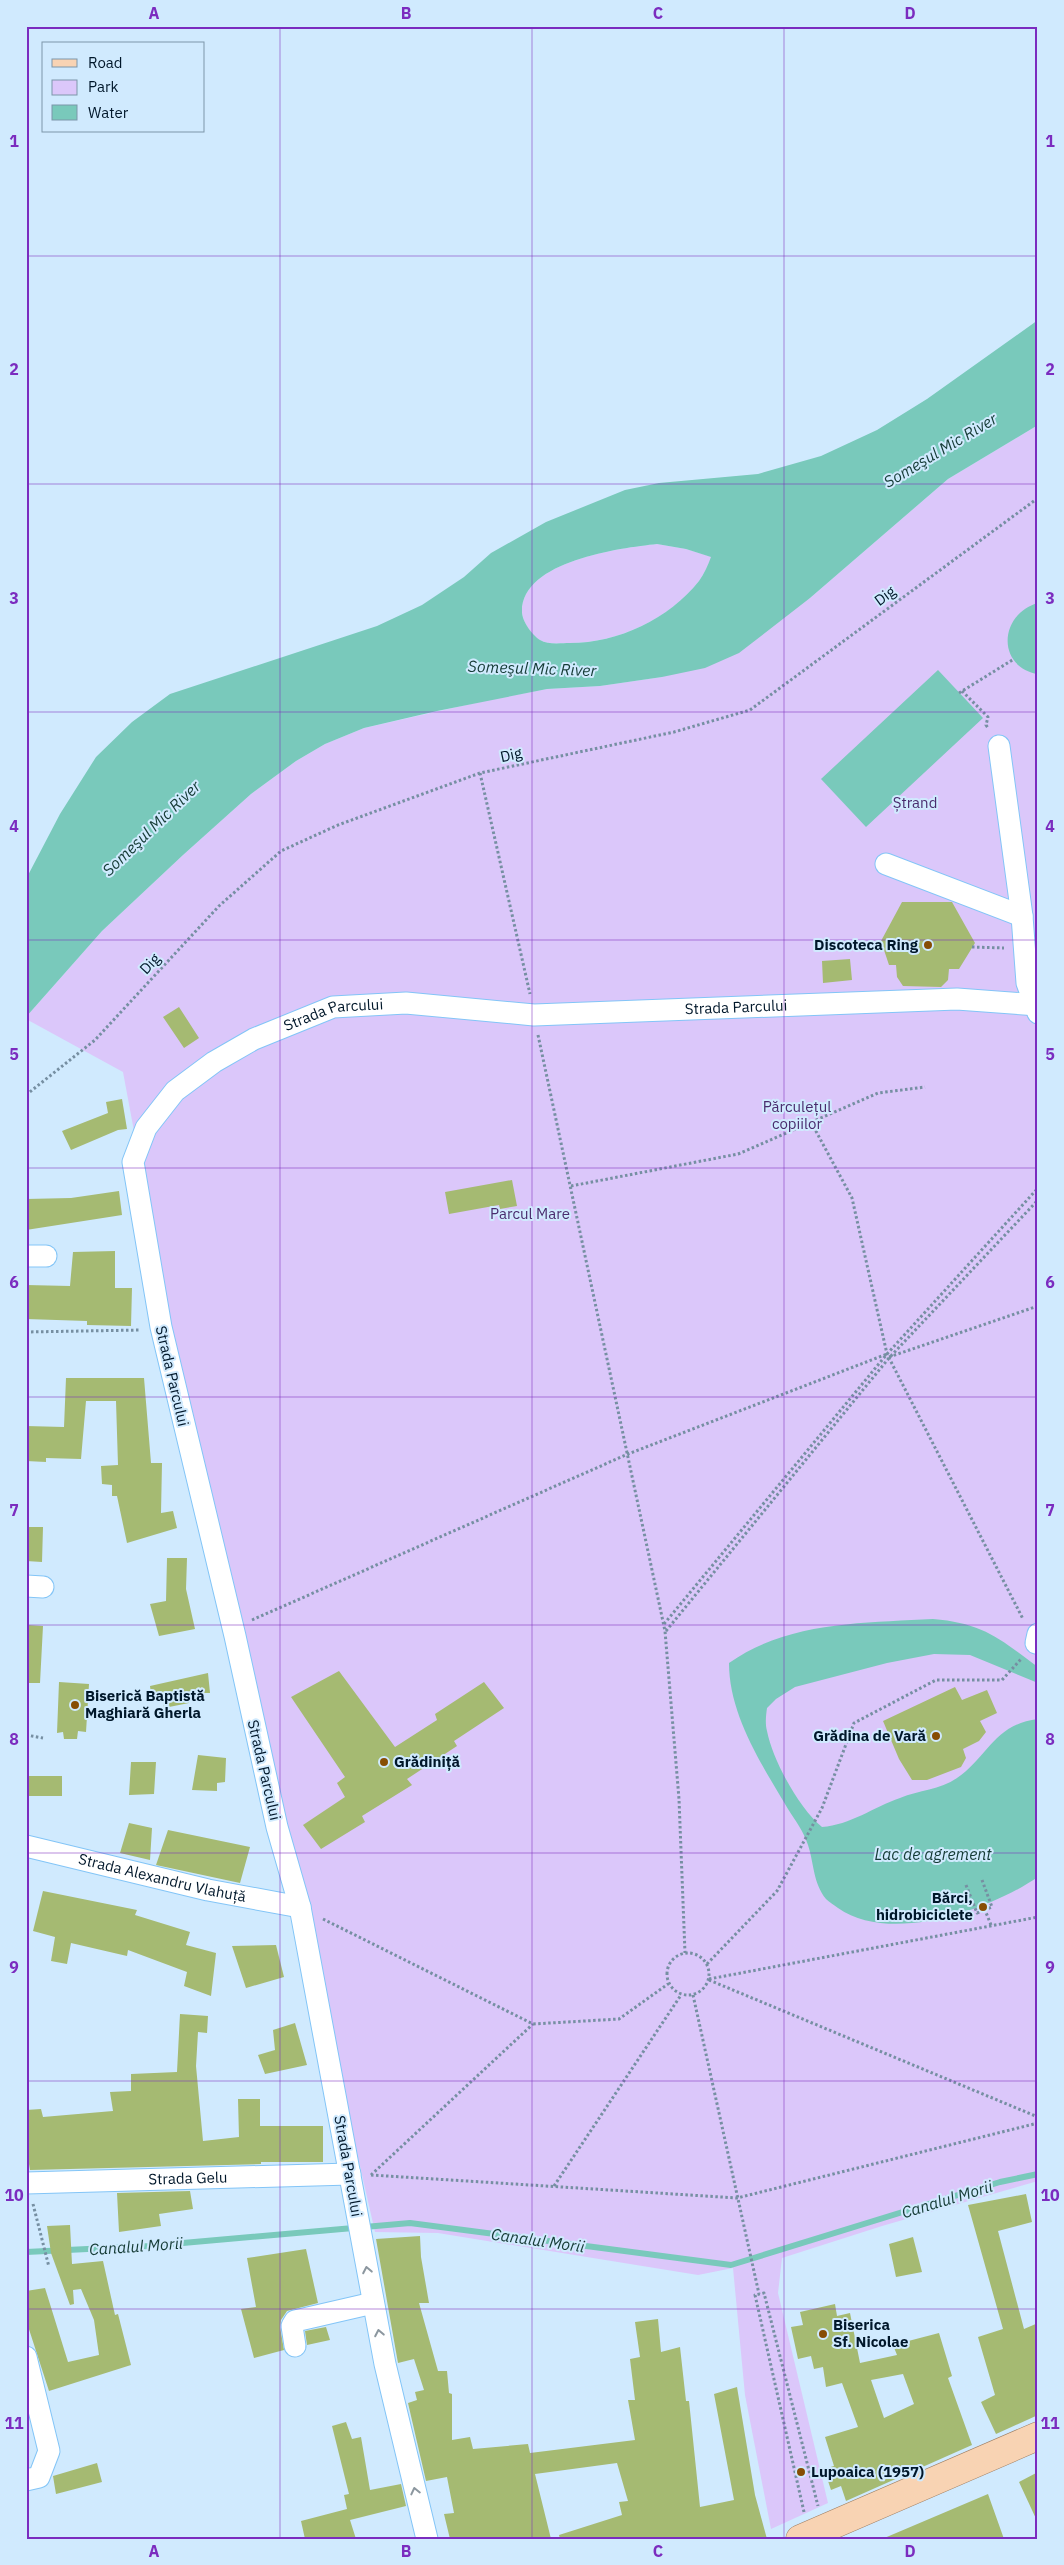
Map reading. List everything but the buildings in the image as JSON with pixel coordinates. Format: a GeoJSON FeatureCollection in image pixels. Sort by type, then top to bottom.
{"type":"FeatureCollection","features":[{"type":"Feature","properties":{"kind":"main road"},"geometry":{"type":"LineString","coordinates":[[811,2534],[1038,2436]]}},
{"type":"Feature","properties":{"kind":"street"},"geometry":{"type":"LineString","coordinates":[[999,746],[1022,916],[1027,983],[1036,1007]]}},
{"type":"Feature","properties":{"kind":"street"},"geometry":{"type":"LineString","coordinates":[[886,864],[1022,916]]}},
{"type":"Feature","properties":{"kind":"street","name":"Strada Parcului"},"geometry":{"type":"LineString","coordinates":[[427,2539],[385,2364],[373,2303],[354,2195],[360,2174],[300,1907],[277,1828],[232,1626],[162,1330],[133,1162],[146,1128],[175,1091],[214,1062],[254,1039],[333,1007],[406,1004],[534,1015],[957,999],[1036,1007]]}},
{"type":"Feature","properties":{"kind":"street","name":"Strada Alexandru Vlahuță"},"geometry":{"type":"LineString","coordinates":[[26,1846],[208,1890],[300,1907]]}},
{"type":"Feature","properties":{"kind":"street","name":"Strada Gelu"},"geometry":{"type":"LineString","coordinates":[[28,2183],[360,2174]]}},
{"type":"Feature","properties":{"kind":"street"},"geometry":{"type":"LineString","coordinates":[[295,2346],[292,2326],[295,2321],[373,2303]]}},
{"type":"Feature","properties":{"kind":"street"},"geometry":{"type":"LineString","coordinates":[[26,2357],[49,2451],[39,2477],[26,2480]]}},
{"type":"Feature","properties":{"kind":"path","name":"Dig"},"geometry":{"type":"LineString","coordinates":[[26,1095],[95,1040],[219,906],[281,851],[338,825],[480,773],[674,732],[750,710],[1038,498]]}},
{"type":"Feature","properties":{"kind":"path"},"geometry":{"type":"LineString","coordinates":[[999,746],[986,725],[988,716],[960,692],[1014,659]]}},
{"type":"Feature","properties":{"kind":"path"},"geometry":{"type":"LineString","coordinates":[[480,773],[571,1186],[664,1624],[679,1799],[685,1952]]}},
{"type":"Feature","properties":{"kind":"path"},"geometry":{"type":"LineString","coordinates":[[972,947],[1006,948]]}},
{"type":"Feature","properties":{"kind":"path"},"geometry":{"type":"LineString","coordinates":[[571,1186],[738,1154],[878,1093],[925,1087]]}},
{"type":"Feature","properties":{"kind":"path"},"geometry":{"type":"LineString","coordinates":[[707,1964],[777,1891],[822,1808],[854,1723],[936,1680],[1002,1680],[1037,1638],[888,1356],[852,1198],[811,1122]]}},
{"type":"Feature","properties":{"kind":"path"},"geometry":{"type":"LineString","coordinates":[[664,1624],[888,1356],[1038,1188]]}},
{"type":"Feature","properties":{"kind":"path"},"geometry":{"type":"LineString","coordinates":[[665,1631],[888,1356],[1038,1200]]}},
{"type":"Feature","properties":{"kind":"path"},"geometry":{"type":"LineString","coordinates":[[232,1626],[244,1623],[628,1454],[888,1356],[1038,1306]]}},
{"type":"Feature","properties":{"kind":"path"},"geometry":{"type":"LineString","coordinates":[[26,1332],[162,1330]]}},
{"type":"Feature","properties":{"kind":"path"},"geometry":{"type":"LineString","coordinates":[[26,1735],[43,1738]]}},
{"type":"Feature","properties":{"kind":"path"},"geometry":{"type":"LineString","coordinates":[[966,1885],[977,1913],[992,1907],[982,1880]]}},
{"type":"Feature","properties":{"kind":"path"},"geometry":{"type":"LineString","coordinates":[[300,1907],[533,2024],[619,2019],[668,1984]]}},
{"type":"Feature","properties":{"kind":"path"},"geometry":{"type":"LineString","coordinates":[[985,1910],[991,1926]]}},
{"type":"Feature","properties":{"kind":"path"},"geometry":{"type":"LineString","coordinates":[[709,1980],[1038,1916]]}},
{"type":"Feature","properties":{"kind":"path"},"geometry":{"type":"LineString","coordinates":[[685,1952],[697,1955],[707,1964],[709,1980],[703,1990],[693,1995],[681,1995],[668,1984],[666,1974],[668,1964],[675,1956],[685,1952]]}},
{"type":"Feature","properties":{"kind":"path"},"geometry":{"type":"LineString","coordinates":[[709,1980],[1038,2117]]}},
{"type":"Feature","properties":{"kind":"path"},"geometry":{"type":"LineString","coordinates":[[554,2186],[681,1995]]}},
{"type":"Feature","properties":{"kind":"path"},"geometry":{"type":"LineString","coordinates":[[693,1995],[759,2294]]}},
{"type":"Feature","properties":{"kind":"path"},"geometry":{"type":"LineString","coordinates":[[360,2174],[533,2024]]}},
{"type":"Feature","properties":{"kind":"path"},"geometry":{"type":"LineString","coordinates":[[360,2174],[737,2198],[1038,2123]]}},
{"type":"Feature","properties":{"kind":"path"},"geometry":{"type":"LineString","coordinates":[[28,2183],[41,2241],[49,2266]]}},
{"type":"Feature","properties":{"kind":"path"},"geometry":{"type":"LineString","coordinates":[[764,2293],[811,2534],[754,2295],[764,2293]]}},
{"type":"Feature","properties":{"kind":"green space","name":"Parcul Mare"},"geometry":{"type":"Polygon","coordinates":[[[1038,425],[1038,2181],[882,2226],[782,2258],[778,2293],[828,2503],[771,2529],[745,2395],[733,2268],[698,2275],[438,2233],[375,2232],[176,1357],[123,1072],[26,1019],[26,1017],[102,931],[183,855],[251,794],[296,761],[325,744],[364,728],[488,700],[547,689],[600,686],[662,677],[810,598],[948,479],[1038,425]]]}},
{"type":"Feature","properties":{"kind":"green space"},"geometry":{"type":"Polygon","coordinates":[[[657,544],[686,549],[712,557],[701,578],[687,595],[658,617],[624,633],[588,642],[547,643],[537,638],[528,628],[522,612],[526,595],[537,580],[575,560],[620,549],[657,544]]]}},
{"type":"Feature","properties":{"kind":"water","name":"Someşul Mic River"},"geometry":{"type":"Polygon","coordinates":[[[1038,320],[1038,425],[948,479],[810,598],[739,653],[705,668],[662,677],[600,686],[547,689],[437,711],[364,728],[325,744],[296,761],[251,794],[183,855],[102,931],[26,1017],[26,879],[60,814],[96,757],[132,722],[170,694],[377,626],[422,605],[464,577],[491,553],[546,522],[625,490],[659,483],[758,474],[821,456],[877,430],[927,399],[1038,320]],[[657,544],[620,549],[575,560],[555,569],[537,580],[526,595],[522,612],[528,628],[543,642],[570,643],[606,639],[641,626],[673,607],[687,595],[703,575],[711,557],[686,549],[657,544]]]}},
{"type":"Feature","properties":{"kind":"water"},"geometry":{"type":"Polygon","coordinates":[[[1038,603],[1038,674],[1024,669],[1015,662],[1009,651],[1008,640],[1010,628],[1016,618],[1025,609],[1038,603]]]}},
{"type":"Feature","properties":{"kind":"water"},"geometry":{"type":"Polygon","coordinates":[[[938,670],[983,718],[866,827],[821,779],[938,670]]]}},
{"type":"Feature","properties":{"kind":"water","name":"Lac de agrement"},"geometry":{"type":"Polygon","coordinates":[[[933,1619],[965,1624],[990,1634],[1013,1648],[1038,1667],[1038,1683],[970,1655],[934,1654],[887,1663],[795,1687],[776,1699],[767,1708],[766,1728],[775,1756],[788,1783],[813,1819],[822,1827],[832,1826],[907,1795],[950,1782],[968,1770],[1001,1734],[1023,1722],[1038,1719],[1038,1877],[994,1901],[939,1919],[912,1923],[885,1923],[860,1919],[838,1908],[826,1899],[822,1893],[816,1880],[804,1835],[758,1757],[741,1720],[730,1682],[729,1663],[752,1649],[776,1639],[802,1632],[854,1624],[933,1619]]]}},
{"type":"Feature","properties":{"kind":"waterway","name":"Canalul Morii"},"geometry":{"type":"LineString","coordinates":[[26,2252],[149,2246],[410,2223],[731,2265],[1000,2182],[1038,2174]]}},
{"type":"Feature","properties":{"kind":"place","name":"Discoteca Ring"},"geometry":{"type":"Point","coordinates":[928,945]}},
{"type":"Feature","properties":{"kind":"place","name":"Biserică Baptistă Maghiară Gherla"},"geometry":{"type":"Point","coordinates":[75,1705]}},
{"type":"Feature","properties":{"kind":"place","name":"Grădina de Vară"},"geometry":{"type":"Point","coordinates":[936,1736]}},
{"type":"Feature","properties":{"kind":"place","name":"Grădiniță"},"geometry":{"type":"Point","coordinates":[384,1762]}},
{"type":"Feature","properties":{"kind":"place","name":"Bărci, hidrobiciclete"},"geometry":{"type":"Point","coordinates":[983,1907]}},
{"type":"Feature","properties":{"kind":"place","name":"Biserica Sf. Nicolae"},"geometry":{"type":"Point","coordinates":[823,2334]}},
{"type":"Feature","properties":{"kind":"place","name":"Lupoaica (1957)"},"geometry":{"type":"Point","coordinates":[801,2472]}},
{"type":"Feature","properties":{"kind":"park label","name":"Ștrand"},"geometry":{"type":"Point","coordinates":[915,803]}},
{"type":"Feature","properties":{"kind":"park label","name":"Părculețul copiilor"},"geometry":{"type":"Point","coordinates":[797,1116]}}]}
